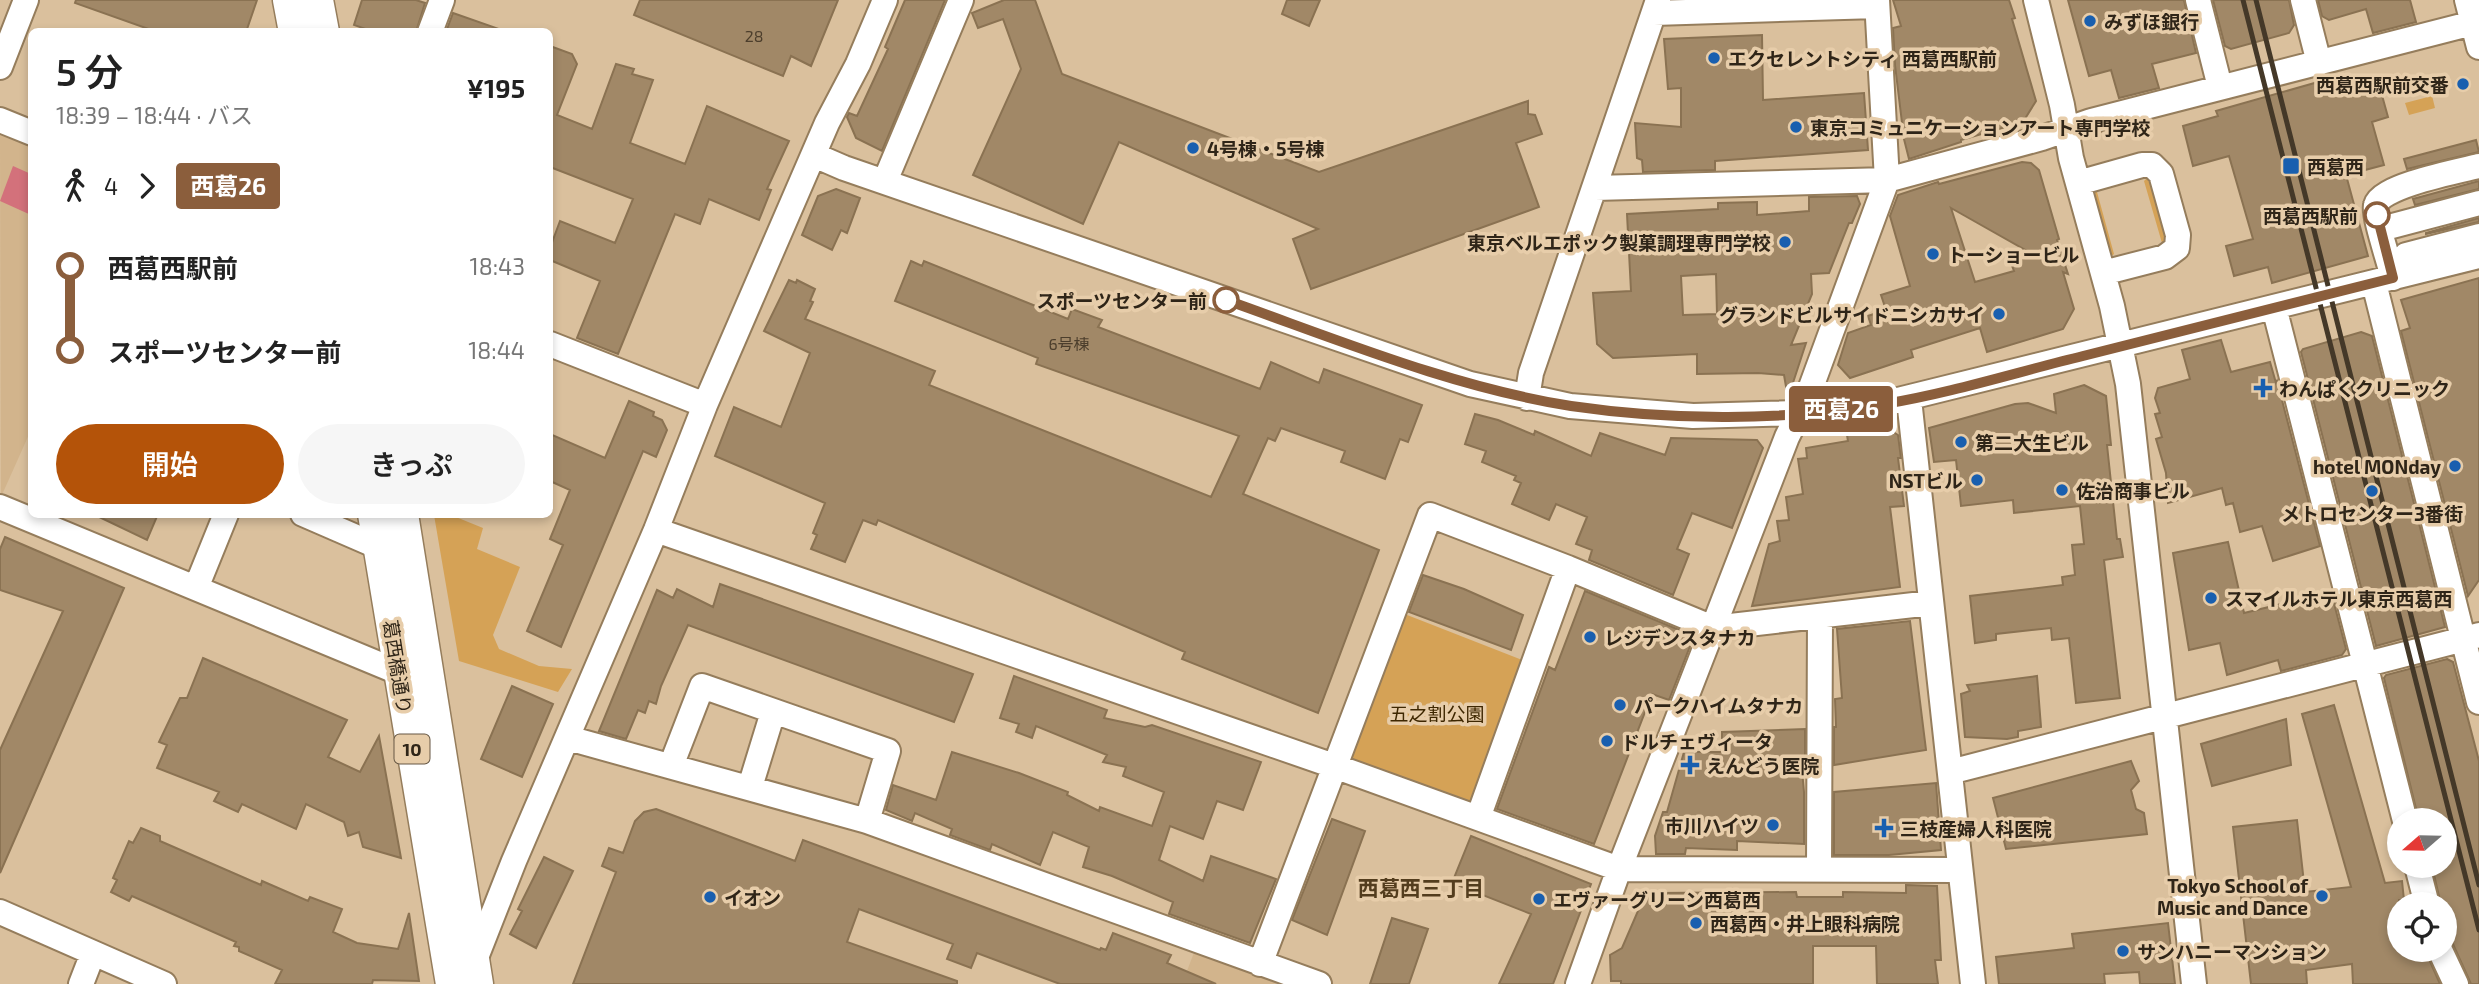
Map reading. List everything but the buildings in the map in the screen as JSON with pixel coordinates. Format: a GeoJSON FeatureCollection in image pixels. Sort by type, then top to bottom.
{"type":"FeatureCollection","features":[{"type":"Feature","properties":{"kind":"main road"},"geometry":{"type":"LineString","coordinates":[[289,0],[294,28]]}},
{"type":"Feature","properties":{"kind":"main road"},"geometry":{"type":"LineString","coordinates":[[317,0],[322,28]]}},
{"type":"Feature","properties":{"kind":"main road","name":"葛西橋通り"},"geometry":{"type":"LineString","coordinates":[[375,518],[398,672],[468,979]]}},
{"type":"Feature","properties":{"kind":"main road","name":"葛西橋通り"},"geometry":{"type":"LineString","coordinates":[[403,518],[468,979]]}},
{"type":"Feature","properties":{"kind":"street"},"geometry":{"type":"LineString","coordinates":[[0,67],[26,0]]}},
{"type":"Feature","properties":{"kind":"street"},"geometry":{"type":"LineString","coordinates":[[432,28],[442,0]]}},
{"type":"Feature","properties":{"kind":"street"},"geometry":{"type":"LineString","coordinates":[[468,979],[514,861],[656,530],[705,405],[885,0]]}},
{"type":"Feature","properties":{"kind":"street"},"geometry":{"type":"LineString","coordinates":[[885,181],[961,0]]}},
{"type":"Feature","properties":{"kind":"street"},"geometry":{"type":"LineString","coordinates":[[2036,0],[2067,130],[2071,158],[2121,346],[2194,984]]}},
{"type":"Feature","properties":{"kind":"street"},"geometry":{"type":"LineString","coordinates":[[2198,0],[2220,87]]}},
{"type":"Feature","properties":{"kind":"street"},"geometry":{"type":"LineString","coordinates":[[2303,0],[2319,63]]}},
{"type":"Feature","properties":{"kind":"street"},"geometry":{"type":"LineString","coordinates":[[1527,398],[1531,373],[1656,7],[1877,3],[1887,180],[1810,390],[1798,413],[1713,628],[1619,869],[1578,984]]}},
{"type":"Feature","properties":{"kind":"street"},"geometry":{"type":"LineString","coordinates":[[1595,188],[1887,180],[2091,121],[2473,23]]}},
{"type":"Feature","properties":{"kind":"street"},"geometry":{"type":"LineString","coordinates":[[0,120],[28,131]]}},
{"type":"Feature","properties":{"kind":"street"},"geometry":{"type":"LineString","coordinates":[[814,155],[1470,384],[1579,407],[1666,414],[1752,416],[1909,399],[2479,256]]}},
{"type":"Feature","properties":{"kind":"street"},"geometry":{"type":"LineString","coordinates":[[2078,183],[2142,165],[2152,165],[2161,174],[2178,235],[2176,248],[2165,257],[2103,273]]}},
{"type":"Feature","properties":{"kind":"street"},"geometry":{"type":"LineString","coordinates":[[2479,166],[2387,191],[2375,208],[2381,229],[2383,280],[2471,637],[2479,702]]}},
{"type":"Feature","properties":{"kind":"street"},"geometry":{"type":"LineString","coordinates":[[2381,229],[2479,203]]}},
{"type":"Feature","properties":{"kind":"street"},"geometry":{"type":"LineString","coordinates":[[2383,280],[2406,255],[2479,236]]}},
{"type":"Feature","properties":{"kind":"street"},"geometry":{"type":"LineString","coordinates":[[2274,307],[2402,808]]}},
{"type":"Feature","properties":{"kind":"street"},"geometry":{"type":"LineString","coordinates":[[553,345],[705,405]]}},
{"type":"Feature","properties":{"kind":"street"},"geometry":{"type":"LineString","coordinates":[[1909,399],[1973,984]]}},
{"type":"Feature","properties":{"kind":"street"},"geometry":{"type":"LineString","coordinates":[[0,507],[398,672]]}},
{"type":"Feature","properties":{"kind":"street"},"geometry":{"type":"LineString","coordinates":[[1260,964],[1430,515],[1713,628],[1931,603]]}},
{"type":"Feature","properties":{"kind":"street"},"geometry":{"type":"LineString","coordinates":[[196,588],[224,518]]}},
{"type":"Feature","properties":{"kind":"street"},"geometry":{"type":"LineString","coordinates":[[312,518],[379,547]]}},
{"type":"Feature","properties":{"kind":"street"},"geometry":{"type":"LineString","coordinates":[[656,530],[1334,766],[1619,869],[1959,870]]}},
{"type":"Feature","properties":{"kind":"street"},"geometry":{"type":"LineString","coordinates":[[1478,818],[1568,568]]}},
{"type":"Feature","properties":{"kind":"street"},"geometry":{"type":"LineString","coordinates":[[1819,868],[1820,617]]}},
{"type":"Feature","properties":{"kind":"street"},"geometry":{"type":"LineString","coordinates":[[1950,772],[2471,637]]}},
{"type":"Feature","properties":{"kind":"street"},"geometry":{"type":"LineString","coordinates":[[671,766],[702,685],[888,751],[867,821]]}},
{"type":"Feature","properties":{"kind":"street"},"geometry":{"type":"LineString","coordinates":[[750,787],[773,712]]}},
{"type":"Feature","properties":{"kind":"street"},"geometry":{"type":"LineString","coordinates":[[568,738],[867,821],[1319,984]]}},
{"type":"Feature","properties":{"kind":"street"},"geometry":{"type":"LineString","coordinates":[[0,912],[164,984]]}},
{"type":"Feature","properties":{"kind":"street"},"geometry":{"type":"LineString","coordinates":[[81,984],[93,953]]}},
{"type":"Feature","properties":{"kind":"street"},"geometry":{"type":"LineString","coordinates":[[2446,962],[2456,984]]}},
{"type":"Feature","properties":{"kind":"shaded area"},"geometry":{"type":"Polygon","coordinates":[[[0,134],[28,145],[28,437],[1,497],[0,134]]]}},
{"type":"Feature","properties":{"kind":"shaded area"},"geometry":{"type":"Polygon","coordinates":[[[13,166],[28,173],[28,214],[0,201],[13,166]]]}},
{"type":"Feature","properties":{"kind":"shaded area"},"geometry":{"type":"Polygon","coordinates":[[[1195,950],[1290,984],[1182,984],[1195,950]]]}},
{"type":"Feature","properties":{"kind":"green space"},"geometry":{"type":"Polygon","coordinates":[[[2430,87],[2435,108],[2409,115],[2405,103],[2428,97],[2426,88],[2430,87]]]}},
{"type":"Feature","properties":{"kind":"green space"},"geometry":{"type":"Polygon","coordinates":[[[2150,179],[2167,241],[2165,244],[2162,243],[2144,181],[2150,179]]]}},
{"type":"Feature","properties":{"kind":"green space"},"geometry":{"type":"Polygon","coordinates":[[[2092,190],[2097,192],[2114,254],[2110,257],[2092,190]]]}},
{"type":"Feature","properties":{"kind":"green space"},"geometry":{"type":"Polygon","coordinates":[[[435,518],[458,518],[483,528],[477,549],[520,567],[493,635],[499,649],[539,666],[572,669],[558,692],[459,661],[435,518]]]}},
{"type":"Feature","properties":{"kind":"green space","name":"五之割公園"},"geometry":{"type":"Polygon","coordinates":[[[1402,613],[1527,662],[1478,800],[1466,805],[1353,765],[1348,754],[1402,613]]]}},
{"type":"Feature","properties":{"kind":"railway"},"geometry":{"type":"LineString","coordinates":[[2243,0],[2479,930]]}},
{"type":"Feature","properties":{"kind":"railway"},"geometry":{"type":"LineString","coordinates":[[2256,0],[2479,885]]}},
{"type":"Feature","properties":{"kind":"bus line","name":"西葛26"},"geometry":{"type":"LineString","coordinates":[[1226,300],[1418,368],[1527,398],[1626,412],[1752,416],[1798,413],[1909,399],[2393,278],[2377,215]]}},
{"type":"Feature","properties":{"kind":"place","name":"みずほ銀行"},"geometry":{"type":"Point","coordinates":[2090,21]}},
{"type":"Feature","properties":{"kind":"place","name":"エクセレントシティ 西葛西駅前"},"geometry":{"type":"Point","coordinates":[1714,58]}},
{"type":"Feature","properties":{"kind":"place","name":"西葛西駅前交番"},"geometry":{"type":"Point","coordinates":[2463,84]}},
{"type":"Feature","properties":{"kind":"place","name":"東京コミュニケーションアート専門学校"},"geometry":{"type":"Point","coordinates":[1796,127]}},
{"type":"Feature","properties":{"kind":"place","name":"4号棟・5号棟"},"geometry":{"type":"Point","coordinates":[1193,148]}},
{"type":"Feature","properties":{"kind":"place","name":"西葛西"},"geometry":{"type":"Point","coordinates":[2291,166]}},
{"type":"Feature","properties":{"kind":"place","name":"西葛西駅前"},"geometry":{"type":"Point","coordinates":[2377,215]}},
{"type":"Feature","properties":{"kind":"place","name":"東京ベルエポック製菓調理専門学校"},"geometry":{"type":"Point","coordinates":[1785,242]}},
{"type":"Feature","properties":{"kind":"place","name":"トーショービル"},"geometry":{"type":"Point","coordinates":[1933,254]}},
{"type":"Feature","properties":{"kind":"place","name":"スポーツセンター前"},"geometry":{"type":"Point","coordinates":[1226,300]}},
{"type":"Feature","properties":{"kind":"place","name":"グランドビルサイドニシカサイ"},"geometry":{"type":"Point","coordinates":[1999,314]}},
{"type":"Feature","properties":{"kind":"place","name":"わんぱくクリニック"},"geometry":{"type":"Point","coordinates":[2263,388]}},
{"type":"Feature","properties":{"kind":"place","name":"第二大生ビル"},"geometry":{"type":"Point","coordinates":[1961,442]}},
{"type":"Feature","properties":{"kind":"place","name":"hotel MONday"},"geometry":{"type":"Point","coordinates":[2455,466]}},
{"type":"Feature","properties":{"kind":"place","name":"NSTビル"},"geometry":{"type":"Point","coordinates":[1977,480]}},
{"type":"Feature","properties":{"kind":"place","name":"佐治商事ビル"},"geometry":{"type":"Point","coordinates":[2062,490]}},
{"type":"Feature","properties":{"kind":"place","name":"メトロセンター3番街"},"geometry":{"type":"Point","coordinates":[2372,491]}},
{"type":"Feature","properties":{"kind":"place","name":"スマイルホテル東京西葛西"},"geometry":{"type":"Point","coordinates":[2211,598]}},
{"type":"Feature","properties":{"kind":"place","name":"レジデンスタナカ"},"geometry":{"type":"Point","coordinates":[1590,637]}},
{"type":"Feature","properties":{"kind":"place","name":"パークハイムタナカ"},"geometry":{"type":"Point","coordinates":[1620,705]}},
{"type":"Feature","properties":{"kind":"place","name":"ドルチェヴィータ"},"geometry":{"type":"Point","coordinates":[1607,741]}},
{"type":"Feature","properties":{"kind":"place","name":"えんどう医院"},"geometry":{"type":"Point","coordinates":[1690,765]}},
{"type":"Feature","properties":{"kind":"place","name":"市川ハイツ"},"geometry":{"type":"Point","coordinates":[1773,825]}},
{"type":"Feature","properties":{"kind":"place","name":"三枝産婦人科医院"},"geometry":{"type":"Point","coordinates":[1884,828]}},
{"type":"Feature","properties":{"kind":"place","name":"Tokyo School of Music and Dance"},"geometry":{"type":"Point","coordinates":[2322,896]}},
{"type":"Feature","properties":{"kind":"place","name":"イオン"},"geometry":{"type":"Point","coordinates":[710,897]}},
{"type":"Feature","properties":{"kind":"place","name":"エヴァーグリーン西葛西"},"geometry":{"type":"Point","coordinates":[1539,899]}},
{"type":"Feature","properties":{"kind":"place","name":"西葛西・井上眼科病院"},"geometry":{"type":"Point","coordinates":[1696,923]}},
{"type":"Feature","properties":{"kind":"place","name":"サンハニーマンション"},"geometry":{"type":"Point","coordinates":[2123,951]}},
{"type":"Feature","properties":{"kind":"district","name":"西葛西三丁目"},"geometry":{"type":"Point","coordinates":[1421,887]}}]}
